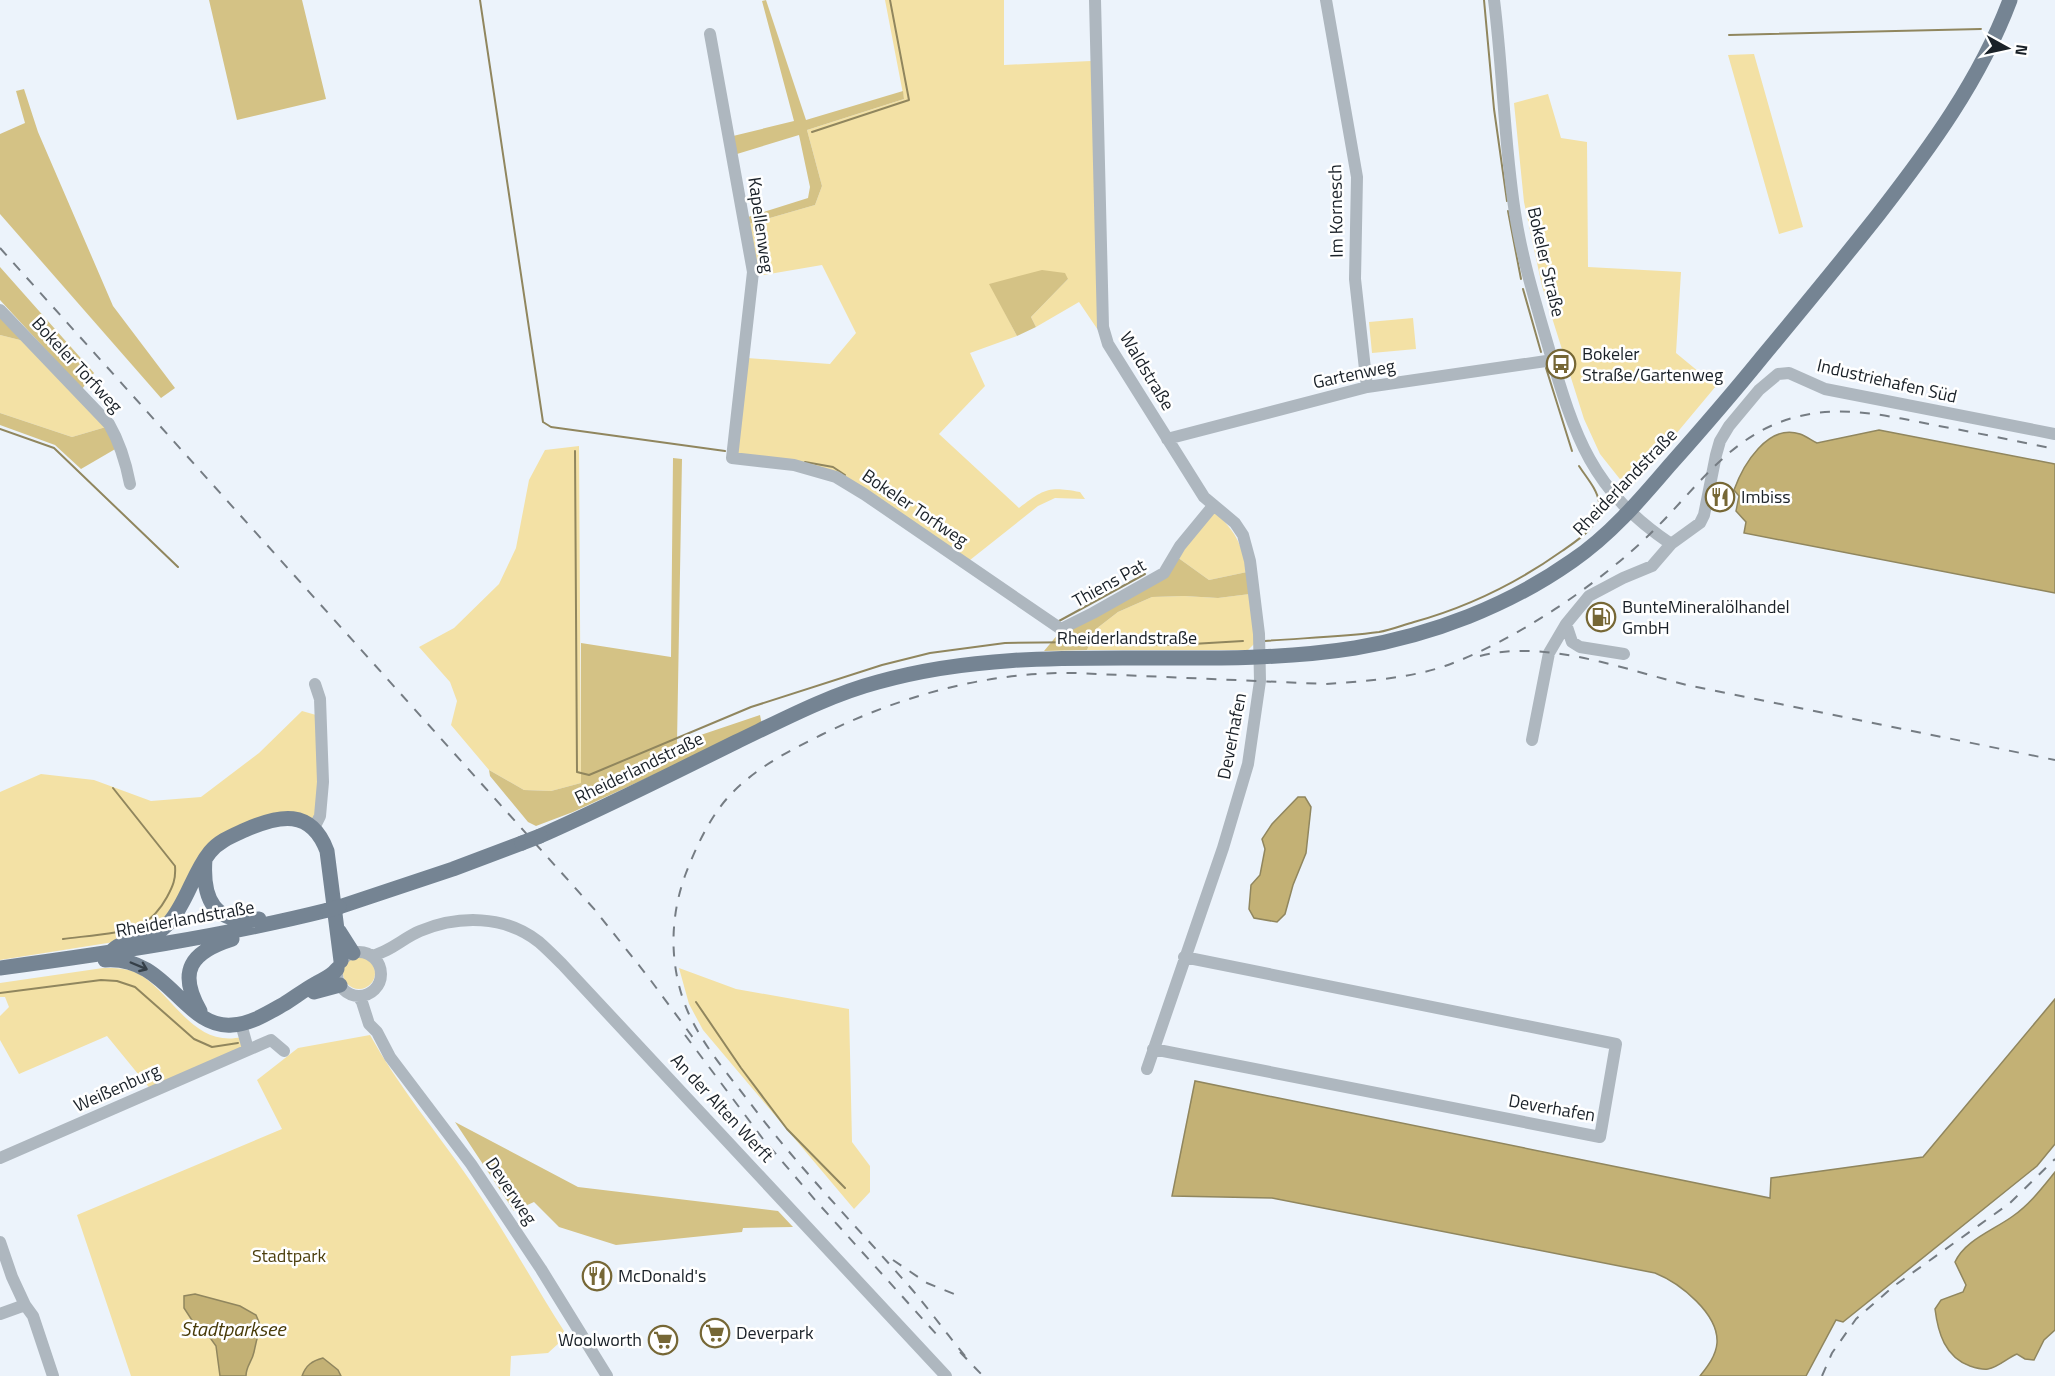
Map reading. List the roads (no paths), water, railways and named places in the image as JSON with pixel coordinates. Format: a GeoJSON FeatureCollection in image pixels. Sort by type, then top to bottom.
{"type":"FeatureCollection","features":[{"type":"Feature","properties":{"kind":"main road","name":"Rheiderlandstraße"},"geometry":{"type":"LineString","coordinates":[[0,968],[110,953],[245,929],[333,908],[453,869],[540,836],[593,812],[796,712],[877,682],[960,665],[1016,660],[1072,657],[1300,656],[1390,641],[1461,620],[1507,600],[1576,559],[1629,511],[1721,408],[1924,156],[1976,75],[2010,0]]}},
{"type":"Feature","properties":{"kind":"main road"},"geometry":{"type":"LineString","coordinates":[[82,957],[94,961],[121,960],[143,967],[155,974],[190,1008],[222,1025],[241,1024],[273,1010],[333,975],[344,961],[331,898],[327,851],[322,839],[314,828],[286,817],[266,820],[226,838],[205,859],[195,874],[179,909],[168,924],[154,935],[117,945],[110,953]]}},
{"type":"Feature","properties":{"kind":"main road"},"geometry":{"type":"LineString","coordinates":[[205,859],[205,887],[209,899],[219,911],[238,919],[273,917],[286,920]]}},
{"type":"Feature","properties":{"kind":"main road"},"geometry":{"type":"LineString","coordinates":[[204,1016],[189,988],[191,968],[195,958],[206,949],[235,938],[245,929]]}},
{"type":"Feature","properties":{"kind":"main road"},"geometry":{"type":"LineString","coordinates":[[302,994],[340,985]]}},
{"type":"Feature","properties":{"kind":"street","name":"Waldstraße"},"geometry":{"type":"LineString","coordinates":[[1095,0],[1103,327],[1108,344],[1203,497],[1235,523],[1243,535],[1247,546],[1260,657]]}},
{"type":"Feature","properties":{"kind":"street","name":"Im Kornesch"},"geometry":{"type":"LineString","coordinates":[[1326,0],[1357,177],[1355,279],[1367,387]]}},
{"type":"Feature","properties":{"kind":"street","name":"Bokeler Straße"},"geometry":{"type":"LineString","coordinates":[[1494,0],[1515,212],[1524,261],[1572,422],[1585,453],[1610,492],[1629,511]]}},
{"type":"Feature","properties":{"kind":"street","name":"Kapellenweg"},"geometry":{"type":"LineString","coordinates":[[710,34],[753,272],[732,458]]}},
{"type":"Feature","properties":{"kind":"street","name":"Bokeler Torfweg"},"geometry":{"type":"LineString","coordinates":[[0,310],[109,424],[120,447],[130,484]]}},
{"type":"Feature","properties":{"kind":"street","name":"Gartenweg"},"geometry":{"type":"LineString","coordinates":[[1167,439],[1367,387],[1553,360]]}},
{"type":"Feature","properties":{"kind":"street","name":"Industriehafen Süd"},"geometry":{"type":"LineString","coordinates":[[1532,740],[1549,653],[1566,624],[1589,596],[1652,566],[1671,544],[1700,523],[1704,515],[1716,454],[1729,426],[1759,390],[1778,374],[1789,373],[1825,389],[2055,434]]}},
{"type":"Feature","properties":{"kind":"street","name":"Bokeler Torfweg"},"geometry":{"type":"LineString","coordinates":[[732,458],[794,465],[836,477],[1061,629]]}},
{"type":"Feature","properties":{"kind":"street","name":"Thiens Pat"},"geometry":{"type":"LineString","coordinates":[[1061,629],[1164,573],[1180,546],[1213,506]]}},
{"type":"Feature","properties":{"kind":"street"},"geometry":{"type":"LineString","coordinates":[[1629,511],[1671,544]]}},
{"type":"Feature","properties":{"kind":"street"},"geometry":{"type":"LineString","coordinates":[[1566,624],[1572,642],[1580,647],[1624,654]]}},
{"type":"Feature","properties":{"kind":"street","name":"Deverhafen"},"geometry":{"type":"LineString","coordinates":[[1147,1069],[1223,848],[1248,764],[1258,703],[1260,657]]}},
{"type":"Feature","properties":{"kind":"street"},"geometry":{"type":"LineString","coordinates":[[314,828],[320,816],[323,782],[320,699],[315,684]]}},
{"type":"Feature","properties":{"kind":"street","name":"An der Alten Werft"},"geometry":{"type":"LineString","coordinates":[[371,956],[384,952],[420,931],[466,920],[492,921],[519,930],[538,941],[693,1103],[946,1376]]}},
{"type":"Feature","properties":{"kind":"street","name":"An der Alten Werft"},"geometry":{"type":"LineString","coordinates":[[380,968],[389,959],[442,924]]}},
{"type":"Feature","properties":{"kind":"street"},"geometry":{"type":"LineString","coordinates":[[365,953],[371,956],[380,968],[379,982],[364,994],[345,991],[337,975],[344,961],[365,953]]}},
{"type":"Feature","properties":{"kind":"street","name":"Deverhafen"},"geometry":{"type":"LineString","coordinates":[[1154,1048],[1600,1137],[1616,1044],[1184,957]]}},
{"type":"Feature","properties":{"kind":"street","name":"Deverweg"},"geometry":{"type":"LineString","coordinates":[[364,994],[369,1024],[377,1032],[390,1057],[453,1140],[499,1206],[578,1326],[607,1376]]}},
{"type":"Feature","properties":{"kind":"street"},"geometry":{"type":"LineString","coordinates":[[241,1024],[248,1049]]}},
{"type":"Feature","properties":{"kind":"street","name":"Weißenburg"},"geometry":{"type":"LineString","coordinates":[[0,1158],[271,1040],[284,1051]]}},
{"type":"Feature","properties":{"kind":"street"},"geometry":{"type":"LineString","coordinates":[[0,1242],[12,1277],[33,1316],[54,1376]]}},
{"type":"Feature","properties":{"kind":"street"},"geometry":{"type":"LineString","coordinates":[[0,1314],[26,1305]]}},
{"type":"Feature","properties":{"kind":"water"},"geometry":{"type":"Polygon","coordinates":[[[1879,430],[2055,464],[2055,593],[1744,533],[1746,522],[1736,511],[1739,496],[1734,490],[1750,458],[1767,440],[1788,432],[1800,434],[1817,443],[1879,430]]]}},
{"type":"Feature","properties":{"kind":"water"},"geometry":{"type":"Polygon","coordinates":[[[1298,797],[1305,797],[1311,807],[1306,853],[1293,885],[1285,914],[1277,922],[1254,918],[1249,909],[1251,885],[1260,875],[1265,849],[1262,839],[1272,824],[1298,797]]]}},
{"type":"Feature","properties":{"kind":"water"},"geometry":{"type":"Polygon","coordinates":[[[2055,999],[2055,1144],[2037,1166],[1843,1322],[1836,1320],[1806,1376],[1700,1376],[1711,1361],[1716,1348],[1716,1332],[1712,1321],[1686,1292],[1655,1273],[1272,1198],[1172,1196],[1195,1081],[1770,1198],[1771,1178],[1923,1157],[2055,999]]]}},
{"type":"Feature","properties":{"kind":"water"},"geometry":{"type":"Polygon","coordinates":[[[2055,1172],[2055,1330],[2044,1340],[2034,1360],[2025,1359],[2017,1354],[1988,1369],[1961,1362],[1954,1357],[1944,1343],[1935,1309],[1941,1300],[1963,1292],[1966,1285],[1955,1262],[1973,1241],[2025,1206],[2055,1172]]]}},
{"type":"Feature","properties":{"kind":"water","name":"Stadtparksee"},"geometry":{"type":"Polygon","coordinates":[[[195,1294],[240,1306],[256,1315],[261,1327],[246,1376],[220,1376],[216,1346],[197,1328],[184,1308],[184,1296],[195,1294]]]}},
{"type":"Feature","properties":{"kind":"water","name":"Stadtparksee"},"geometry":{"type":"Polygon","coordinates":[[[323,1358],[338,1370],[341,1376],[302,1376],[310,1364],[323,1358]]]}},
{"type":"Feature","properties":{"kind":"waterway"},"geometry":{"type":"LineString","coordinates":[[480,0],[543,422],[551,427],[725,451]]}},
{"type":"Feature","properties":{"kind":"waterway"},"geometry":{"type":"LineString","coordinates":[[812,132],[909,100],[890,0]]}},
{"type":"Feature","properties":{"kind":"waterway"},"geometry":{"type":"LineString","coordinates":[[1484,0],[1494,109],[1507,201]]}},
{"type":"Feature","properties":{"kind":"waterway"},"geometry":{"type":"LineString","coordinates":[[1729,35],[1981,29]]}},
{"type":"Feature","properties":{"kind":"waterway"},"geometry":{"type":"LineString","coordinates":[[1508,211],[1521,279]]}},
{"type":"Feature","properties":{"kind":"waterway"},"geometry":{"type":"LineString","coordinates":[[1523,289],[1541,352]]}},
{"type":"Feature","properties":{"kind":"waterway"},"geometry":{"type":"LineString","coordinates":[[1546,368],[1572,451]]}},
{"type":"Feature","properties":{"kind":"waterway"},"geometry":{"type":"LineString","coordinates":[[0,429],[54,448],[178,567]]}},
{"type":"Feature","properties":{"kind":"waterway"},"geometry":{"type":"LineString","coordinates":[[575,451],[577,772],[589,775],[751,707],[882,665],[930,653],[1005,643],[1091,642],[1175,645],[1243,641]]}},
{"type":"Feature","properties":{"kind":"waterway"},"geometry":{"type":"LineString","coordinates":[[805,462],[833,467],[845,475]]}},
{"type":"Feature","properties":{"kind":"waterway"},"geometry":{"type":"LineString","coordinates":[[1265,641],[1383,631],[1454,609],[1510,584],[1575,542],[1593,525],[1599,510],[1598,497],[1579,466]]}},
{"type":"Feature","properties":{"kind":"waterway"},"geometry":{"type":"LineString","coordinates":[[1059,621],[1145,574]]}},
{"type":"Feature","properties":{"kind":"waterway"},"geometry":{"type":"LineString","coordinates":[[63,939],[115,932],[142,924],[159,909],[174,882],[175,866],[113,788]]}},
{"type":"Feature","properties":{"kind":"waterway"},"geometry":{"type":"LineString","coordinates":[[0,993],[101,980],[117,981],[135,987],[194,1039],[212,1047],[238,1043]]}},
{"type":"Feature","properties":{"kind":"waterway"},"geometry":{"type":"LineString","coordinates":[[696,1002],[741,1068],[787,1129],[845,1188]]}},
{"type":"Feature","properties":{"kind":"railway"},"geometry":{"type":"LineString","coordinates":[[0,248],[595,910],[694,1039]]}},
{"type":"Feature","properties":{"kind":"railway"},"geometry":{"type":"LineString","coordinates":[[965,1356],[924,1303],[769,1127],[708,1048],[688,1012],[677,978],[675,961],[674,925],[680,890],[705,830],[725,801],[743,783],[786,753],[851,721],[912,698],[976,682],[1008,677],[1074,673],[1325,684],[1401,677],[1445,666],[1500,642],[1583,590],[1632,551],[1734,449],[1773,425],[1796,417],[1814,413],[1868,413],[2055,449]]}},
{"type":"Feature","properties":{"kind":"railway"},"geometry":{"type":"LineString","coordinates":[[1480,656],[1505,652],[1558,653],[1611,664],[1687,685],[2055,760]]}},
{"type":"Feature","properties":{"kind":"railway"},"geometry":{"type":"LineString","coordinates":[[685,1035],[763,1139],[938,1336]]}},
{"type":"Feature","properties":{"kind":"railway"},"geometry":{"type":"LineString","coordinates":[[1822,1376],[1832,1353],[1856,1319],[1894,1286],[2010,1203],[2055,1159]]}},
{"type":"Feature","properties":{"kind":"railway"},"geometry":{"type":"LineString","coordinates":[[893,1260],[927,1283],[954,1294]]}},
{"type":"Feature","properties":{"kind":"railway"},"geometry":{"type":"LineString","coordinates":[[960,1352],[983,1376]]}},
{"type":"Feature","properties":{"kind":"place","name":"Bokeler Straße/Gartenweg"},"geometry":{"type":"Point","coordinates":[1561,364]}},
{"type":"Feature","properties":{"kind":"place","name":"Imbiss"},"geometry":{"type":"Point","coordinates":[1720,497]}},
{"type":"Feature","properties":{"kind":"place","name":"BunteMineralölhandel GmbH"},"geometry":{"type":"Point","coordinates":[1601,617]}},
{"type":"Feature","properties":{"kind":"place","name":"McDonald's"},"geometry":{"type":"Point","coordinates":[597,1276]}},
{"type":"Feature","properties":{"kind":"place","name":"Deverpark"},"geometry":{"type":"Point","coordinates":[715,1333]}},
{"type":"Feature","properties":{"kind":"place","name":"Woolworth"},"geometry":{"type":"Point","coordinates":[663,1340]}},
{"type":"Feature","properties":{"kind":"park label","name":"Stadtpark"},"geometry":{"type":"Point","coordinates":[289,1256]}}]}
